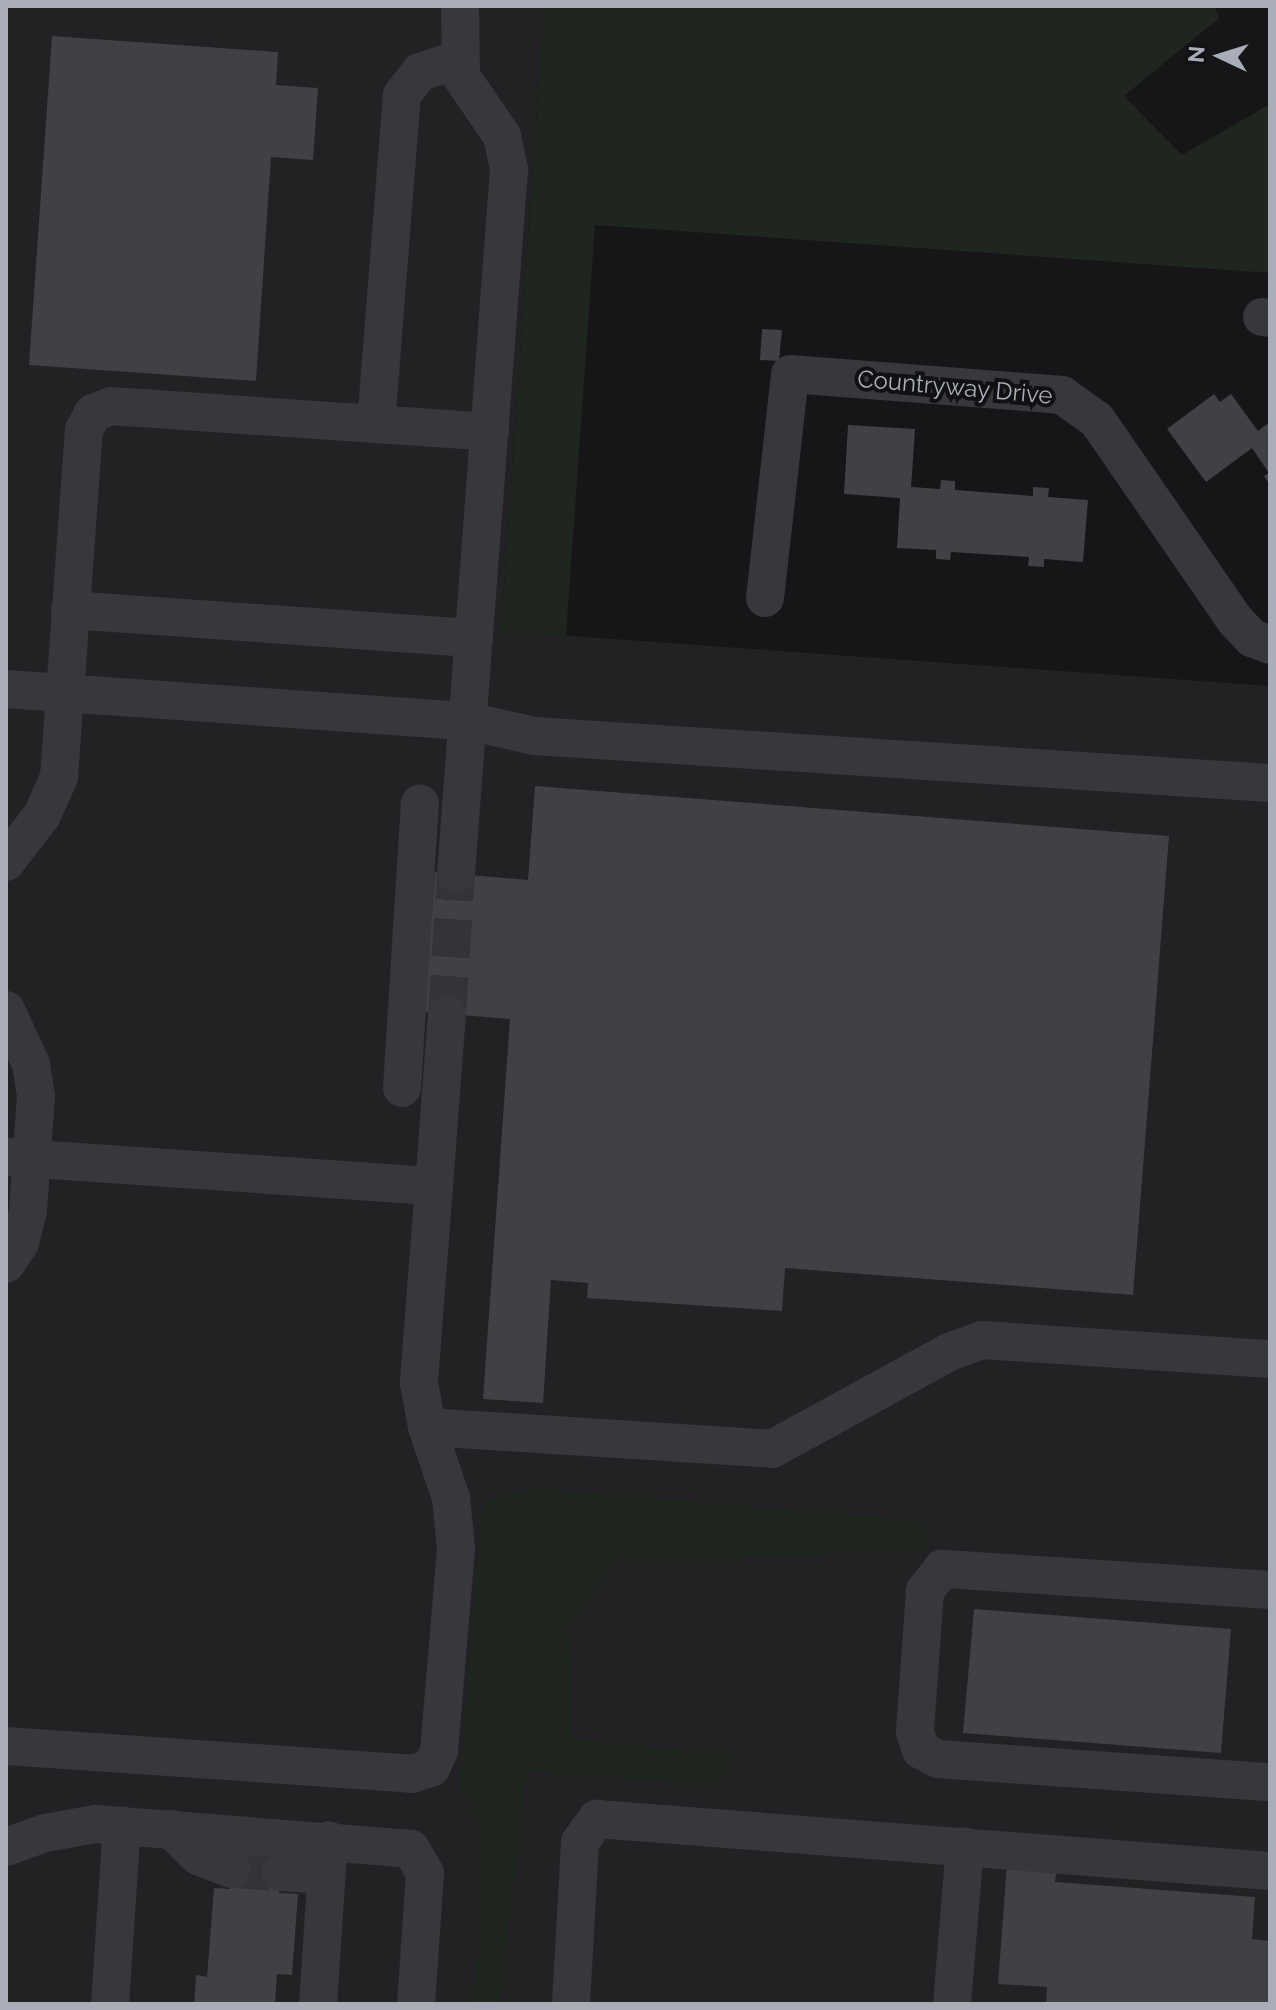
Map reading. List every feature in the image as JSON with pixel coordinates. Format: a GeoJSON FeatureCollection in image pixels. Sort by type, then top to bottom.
{"type":"FeatureCollection","features":[{"type":"Feature","properties":{"kind":"street"},"geometry":{"type":"LineString","coordinates":[[456,874],[509,169],[502,136],[468,90],[458,60],[460,6]]}},
{"type":"Feature","properties":{"kind":"street"},"geometry":{"type":"LineString","coordinates":[[376,424],[402,95],[420,72],[458,60]]}},
{"type":"Feature","properties":{"kind":"street","name":"Countryway Drive"},"geometry":{"type":"LineString","coordinates":[[765,598],[790,374],[1062,395],[1097,420],[1235,620],[1252,638],[1270,645]]}},
{"type":"Feature","properties":{"kind":"street"},"geometry":{"type":"LineString","coordinates":[[6,862],[55,790],[84,430],[93,413],[111,406],[490,432]]}},
{"type":"Feature","properties":{"kind":"street"},"geometry":{"type":"LineString","coordinates":[[70,610],[474,638]]}},
{"type":"Feature","properties":{"kind":"street"},"geometry":{"type":"LineString","coordinates":[[6,689],[468,721],[534,736],[1270,783]]}},
{"type":"Feature","properties":{"kind":"street"},"geometry":{"type":"LineString","coordinates":[[402,1088],[420,804]]}},
{"type":"Feature","properties":{"kind":"street"},"geometry":{"type":"LineString","coordinates":[[6,1010],[35,1080],[19,1158],[25,1228],[6,1264]]}},
{"type":"Feature","properties":{"kind":"street"},"geometry":{"type":"LineString","coordinates":[[6,1746],[412,1774],[431,1768],[439,1751],[456,1548],[451,1498],[427,1427],[419,1383],[447,1014]]}},
{"type":"Feature","properties":{"kind":"street"},"geometry":{"type":"LineString","coordinates":[[19,1158],[434,1186]]}},
{"type":"Feature","properties":{"kind":"street"},"geometry":{"type":"LineString","coordinates":[[427,1427],[772,1449],[949,1352],[982,1340],[1270,1359]]}},
{"type":"Feature","properties":{"kind":"street"},"geometry":{"type":"LineString","coordinates":[[1270,1590],[942,1569],[925,1591],[915,1732],[921,1750],[938,1759],[1270,1782]]}},
{"type":"Feature","properties":{"kind":"street"},"geometry":{"type":"LineString","coordinates":[[571,2004],[580,1842],[597,1819],[1270,1871]]}},
{"type":"Feature","properties":{"kind":"street"},"geometry":{"type":"LineString","coordinates":[[110,2004],[122,1825]]}},
{"type":"Feature","properties":{"kind":"street"},"geometry":{"type":"LineString","coordinates":[[6,1847],[68,1827],[122,1825],[171,1829],[327,1858]]}},
{"type":"Feature","properties":{"kind":"street"},"geometry":{"type":"LineString","coordinates":[[171,1829],[198,1856],[232,1869]]}},
{"type":"Feature","properties":{"kind":"street"},"geometry":{"type":"LineString","coordinates":[[281,1872],[327,1858],[401,1846],[424,1863],[416,2004]]}},
{"type":"Feature","properties":{"kind":"street"},"geometry":{"type":"LineString","coordinates":[[952,2004],[965,1847]]}},
{"type":"Feature","properties":{"kind":"street"},"geometry":{"type":"LineString","coordinates":[[318,2004],[327,1858]]}},
{"type":"Feature","properties":{"kind":"shaded area"},"geometry":{"type":"Polygon","coordinates":[[[6,6],[544,6],[501,631],[1270,686],[1270,2004],[6,2004],[6,6]]]}},
{"type":"Feature","properties":{"kind":"shaded area"},"geometry":{"type":"Polygon","coordinates":[[[544,6],[1214,6],[1219,18],[1124,96],[1182,155],[1270,104],[1270,273],[595,225],[566,636],[501,632],[544,6]]]}},
{"type":"Feature","properties":{"kind":"shaded area"},"geometry":{"type":"Polygon","coordinates":[[[533,1488],[925,1521],[927,1551],[616,1562],[570,1626],[573,1739],[735,1755],[720,1785],[527,1772],[500,2004],[472,2004],[480,1941],[481,1825],[460,1787],[483,1503],[533,1488]]]}},
{"type":"Feature","properties":{"kind":"building"},"geometry":{"type":"Polygon","coordinates":[[[52,36],[278,52],[276,85],[318,88],[313,160],[271,157],[256,381],[29,365],[52,36]]]}},
{"type":"Feature","properties":{"kind":"building"},"geometry":{"type":"Polygon","coordinates":[[[762,329],[782,330],[779,361],[760,360],[762,329]]]}},
{"type":"Feature","properties":{"kind":"building"},"geometry":{"type":"Polygon","coordinates":[[[1214,394],[1220,402],[1231,394],[1258,431],[1270,422],[1270,485],[1264,476],[1269,473],[1252,448],[1206,482],[1167,429],[1214,394]]]}},
{"type":"Feature","properties":{"kind":"building"},"geometry":{"type":"Polygon","coordinates":[[[848,425],[915,429],[911,487],[940,489],[941,480],[955,481],[955,490],[1033,496],[1033,487],[1049,488],[1048,497],[1088,500],[1083,562],[1044,559],[1044,567],[1028,566],[1029,557],[951,552],[950,560],[936,559],[936,550],[897,548],[900,498],[844,494],[848,425]]]}},
{"type":"Feature","properties":{"kind":"building"},"geometry":{"type":"Polygon","coordinates":[[[535,786],[1169,836],[1133,1295],[785,1268],[782,1311],[587,1298],[588,1283],[551,1280],[543,1403],[483,1399],[510,1019],[424,1012],[435,872],[528,880],[535,786]]]}},
{"type":"Feature","properties":{"kind":"building"},"geometry":{"type":"Polygon","coordinates":[[[974,1609],[1231,1629],[1221,1753],[963,1733],[974,1609]]]}},
{"type":"Feature","properties":{"kind":"building"},"geometry":{"type":"Polygon","coordinates":[[[234,1839],[283,1843],[279,1893],[298,1894],[292,1975],[277,1974],[275,2004],[194,2004],[196,1975],[207,1977],[214,1888],[230,1889],[234,1839]]]}},
{"type":"Feature","properties":{"kind":"building"},"geometry":{"type":"Polygon","coordinates":[[[1007,1864],[1057,1868],[1055,1882],[1255,1897],[1252,1939],[1270,1941],[1270,2004],[1046,2004],[1047,1987],[998,1984],[1007,1864]]]}},
{"type":"Feature","properties":{"kind":"tunnel"},"geometry":{"type":"LineString","coordinates":[[447,1014],[456,874]]}},
{"type":"Feature","properties":{"kind":"tunnel"},"geometry":{"type":"LineString","coordinates":[[232,1869],[281,1872]]}}]}
